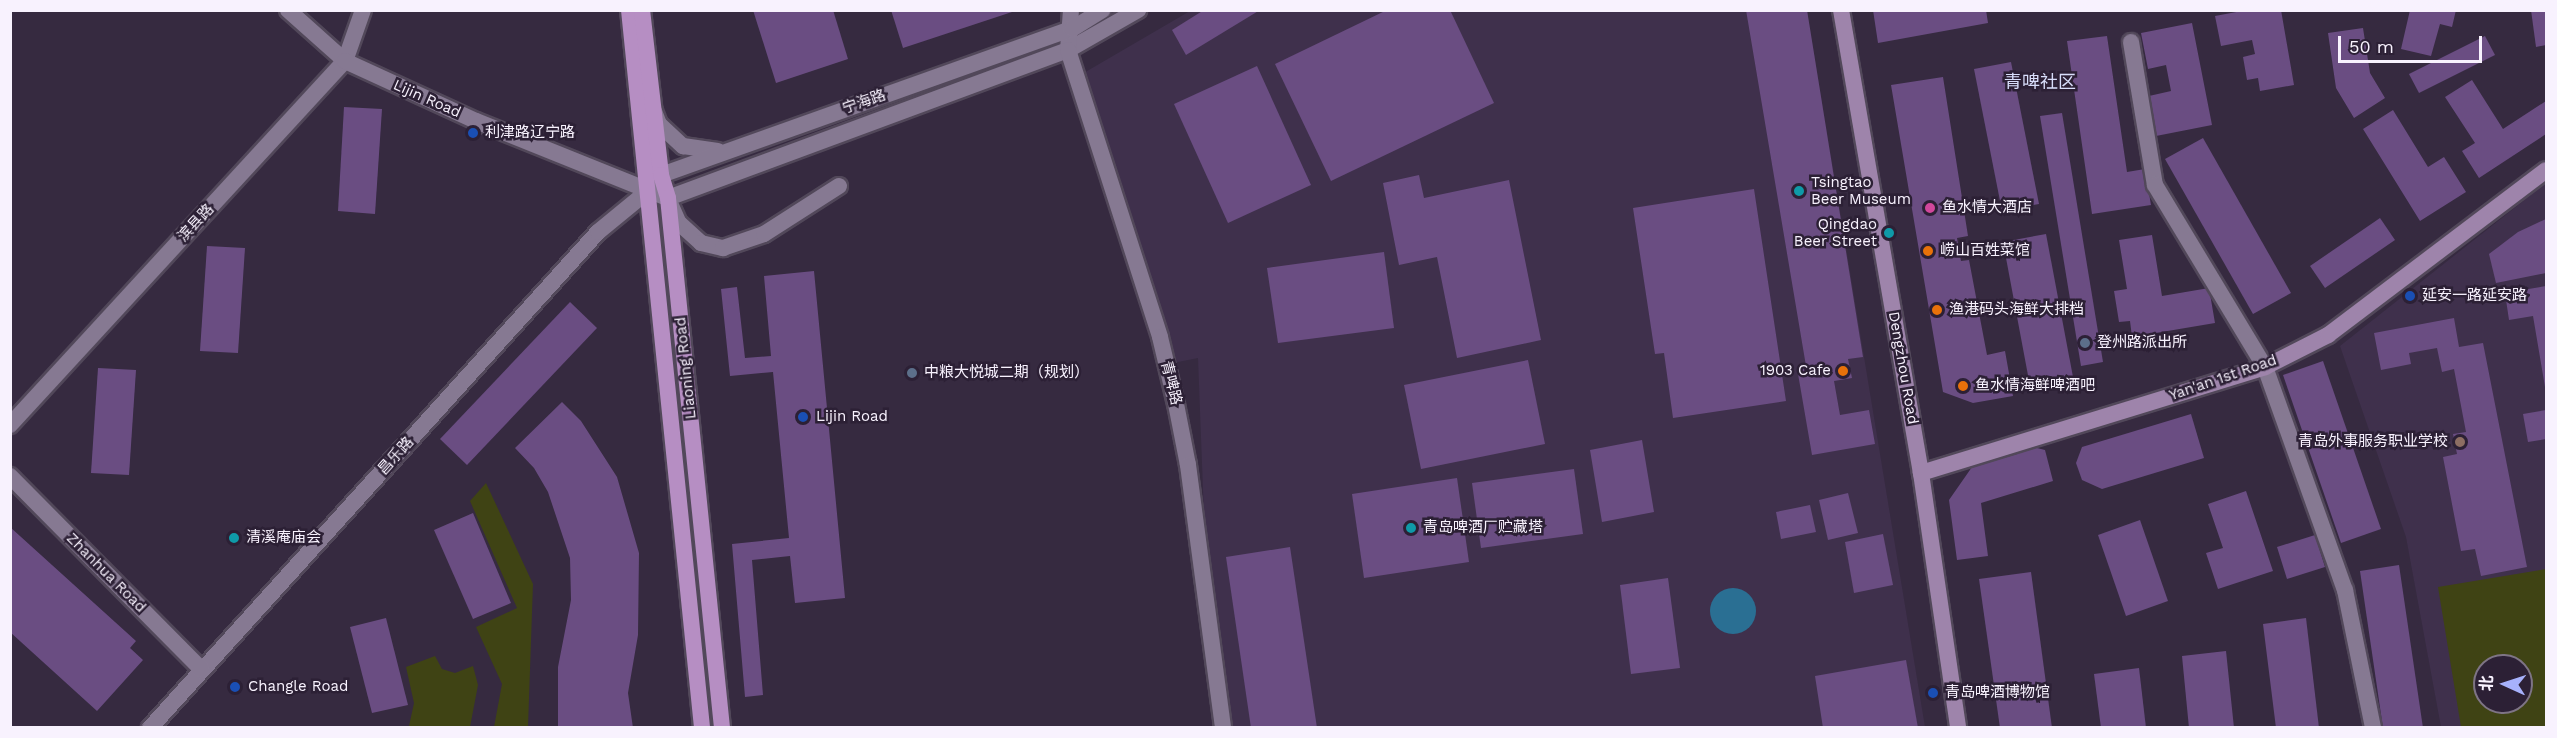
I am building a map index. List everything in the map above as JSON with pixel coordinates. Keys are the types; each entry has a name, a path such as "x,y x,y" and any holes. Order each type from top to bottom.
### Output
{"main road":[{"name":"Liaoning Road","path":"629,10 702,728"},
{"name":"Liaoning Road","path":"642,10 661,175 668,198 722,728"},
{"name":"Dengzhou Road","path":"1841,10 1921,473 1958,728"},
{"name":"Yan'an 1st Road","path":"1921,473 2265,367 2328,335 2547,170"}],"street":[{"name":"Lijin Road","path":"288,10 345,61 476,121 648,190"},
{"name":"滨县路","path":"10,425 345,61 363,10"},
{"path":"1068,50 1072,29 1071,10"},
{"name":"宁海路","path":"648,190 661,175 1072,29 1103,10"},
{"name":"宁海路","path":"668,198 1068,50 1138,10"},
{"path":"2131,42 2156,185 2265,367 2345,590 2373,728"},
{"name":"青啤路","path":"1068,50 1160,337 1176,404 1188,465 1223,728"},
{"path":"653,106 659,124 683,146 700,151 725,151"},
{"path":"648,190 668,198 679,223 701,243 723,249 764,234 839,186"},
{"name":"昌乐路","path":"150,728 598,232 648,190"},
{"name":"Zhanhua Road","path":"10,477 202,670"}],"shaded area":[{"path":"1190,11 1807,11 1925,727 1212,727 1198,358 1158,366 1082,74"},
{"name":"青岛外事服务职业学校","path":"2546,183 2546,727 2441,727 2406,537 2340,346"}],"green space":[{"path":"486,483 533,584 528,727 494,727 502,684 476,627 517,608 470,501"},
{"path":"2546,569 2546,727 2461,727 2438,587"},
{"path":"435,656 442,669 455,673 473,666 478,685 470,727 409,726 414,703 406,667"}],"water":[{"path":"1733,588 1749,595 1756,611 1749,627 1733,634 1717,627 1710,611 1717,595"}],"building":[{"path":"753,10 833,10 848,59 776,83"},
{"path":"891,10 1015,10 1015,11 903,48"},
{"path":"1204,10 1260,10 1186,55 1172,30"},
{"path":"1387,10 1450,10 1494,103 1331,181 1275,64"},
{"path":"1746,10 1807,10 1863,357 1848,359 1852,378 1834,381 1840,415 1869,410 1875,444 1812,455 1797,368 1806,366"},
{"path":"1873,10 1986,10 1988,23 1878,43"},
{"path":"2247,10 2281,10 2294,85 2260,91 2258,78 2247,80 2243,57 2255,54 2252,40 2221,46 2215,16"},
{"path":"2410,10 2456,10 2452,27 2440,24 2431,56 2401,49"},
{"path":"2531,10 2546,10 2546,45 2536,47"},
{"path":"2192,23 2212,125 2156,136 2149,96 2171,91 2166,65 2148,69 2141,33"},
{"path":"2363,28 2370,73 2385,98 2354,118 2336,88 2328,33"},
{"path":"2107,36 2127,172 2145,169 2151,205 2092,214 2067,41"},
{"path":"2485,36 2495,55 2419,93 2409,74"},
{"path":"2011,62 2039,204 2002,211 1974,69"},
{"path":"1257,66 1311,185 1228,223 1174,104"},
{"path":"1943,77 1968,236 1957,238 1961,261 1969,260 1987,355 2005,351 2013,396 1973,403 1943,392 1891,85"},
{"path":"2472,80 2503,129 2546,101 2546,134 2479,178 2462,151 2475,143 2445,97"},
{"path":"344,107 382,109 375,214 338,211"},
{"path":"2393,110 2428,167 2444,157 2466,192 2420,221 2363,129"},
{"path":"2062,113 2103,362 2081,366 2040,116"},
{"path":"2203,138 2291,293 2253,314 2165,159"},
{"path":"1419,175 1424,198 1509,180 1541,340 1457,358 1437,257 1399,265 1383,183"},
{"path":"1754,189 1786,401 1673,418 1664,353 1655,354 1633,208"},
{"path":"2380,218 2395,240 2325,288 2310,266"},
{"path":"2546,219 2546,273 2496,283 2489,254 2518,232"},
{"path":"2046,234 2073,377 2030,386 2003,242"},
{"path":"2152,235 2162,296 2209,288 2215,323 2132,337 2130,321 2119,322 2114,291 2127,289 2119,240"},
{"path":"207,246 245,248 238,353 200,351"},
{"path":"1384,252 1394,328 1278,343 1267,268"},
{"path":"814,271 845,598 795,603 790,556 752,560 763,695 745,697 732,544 789,538 773,372 730,376 721,289 737,287 745,358 771,356 764,276"},
{"path":"2546,286 2545,387 2533,316 2509,320 2505,293"},
{"path":"570,302 597,328 467,465 440,439"},
{"path":"2454,318 2459,347 2483,343 2527,567 2481,576 2475,549 2461,551 2443,457 2457,454 2453,434 2466,432 2454,369 2442,372 2437,348 2409,353 2411,364 2381,370 2374,333"},
{"path":"1528,360 1545,444 1421,469 1404,385"},
{"path":"2323,361 2381,529 2341,543 2283,375"},
{"path":"98,368 136,370 129,475 91,473"},
{"path":"562,402 581,421 617,477 639,553 638,635 628,693 633,728 558,728 558,667 571,600 570,558 548,492 534,468 515,448"},
{"path":"2546,410 2546,439 2528,442 2523,414"},
{"path":"2191,414 2204,458 2102,489 2082,480 2076,463 2082,447"},
{"path":"1642,440 1654,512 1602,522 1590,450"},
{"path":"2025,445 2045,450 2053,481 1981,503 1988,556 1957,560 1949,500 1972,467 2017,454"},
{"path":"1574,469 1583,534 1481,548 1472,483"},
{"name":"青岛啤酒厂贮藏塔","path":"1457,478 1469,562 1364,578 1352,494"},
{"path":"2246,491 2273,571 2218,589 2206,553 2223,548 2208,504"},
{"path":"1848,493 1858,533 1828,540 1819,500"},
{"path":"1810,505 1816,532 1781,539 1776,512"},
{"path":"473,513 511,603 473,619 434,530"},
{"path":"2140,520 2168,601 2126,616 2098,535"},
{"path":"10,527 136,641 130,648 143,660 97,711 10,632"},
{"path":"1883,534 1893,585 1854,593 1845,542"},
{"path":"2315,535 2325,567 2287,579 2277,547"},
{"path":"1290,547 1317,728 1251,728 1226,557"},
{"path":"2399,565 2423,728 2383,728 2360,571"},
{"path":"2031,572 2052,728 2000,728 1979,579"},
{"path":"1668,578 1680,668 1631,674 1620,585"},
{"path":"386,618 408,705 372,713 350,627"},
{"path":"2306,618 2319,728 2276,728 2263,624"},
{"path":"2226,651 2234,728 2189,728 2182,656"},
{"path":"1906,660 1918,728 1823,728 1815,676"},
{"path":"2139,668 2146,728 2101,728 2094,674"}],"place":[{"name":"利津路辽宁路","path":"473,133"},
{"name":"Tsingtao Beer Museum","path":"1799,191"},
{"name":"鱼水情大酒店","path":"1930,208"},
{"name":"Qingdao Beer Street","path":"1889,233"},
{"name":"崂山百姓菜馆","path":"1928,251"},
{"name":"延安一路延安路","path":"2410,296"},
{"name":"渔港码头海鲜大排档","path":"1937,310"},
{"name":"登州路派出所","path":"2085,343"},
{"name":"1903 Cafe","path":"1843,371"},
{"name":"中粮大悦城二期（规划）","path":"912,373"},
{"name":"鱼水情海鲜啤酒吧","path":"1963,386"},
{"name":"Lijin Road","path":"803,417"},
{"name":"青岛外事服务职业学校","path":"2460,442"},
{"name":"青岛啤酒厂贮藏塔","path":"1411,528"},
{"name":"清溪庵庙会","path":"234,538"},
{"name":"Changle Road","path":"235,687"},
{"name":"青岛啤酒博物馆","path":"1933,693"}],"district":[{"name":"青啤社区","path":"2040,82"}]}
